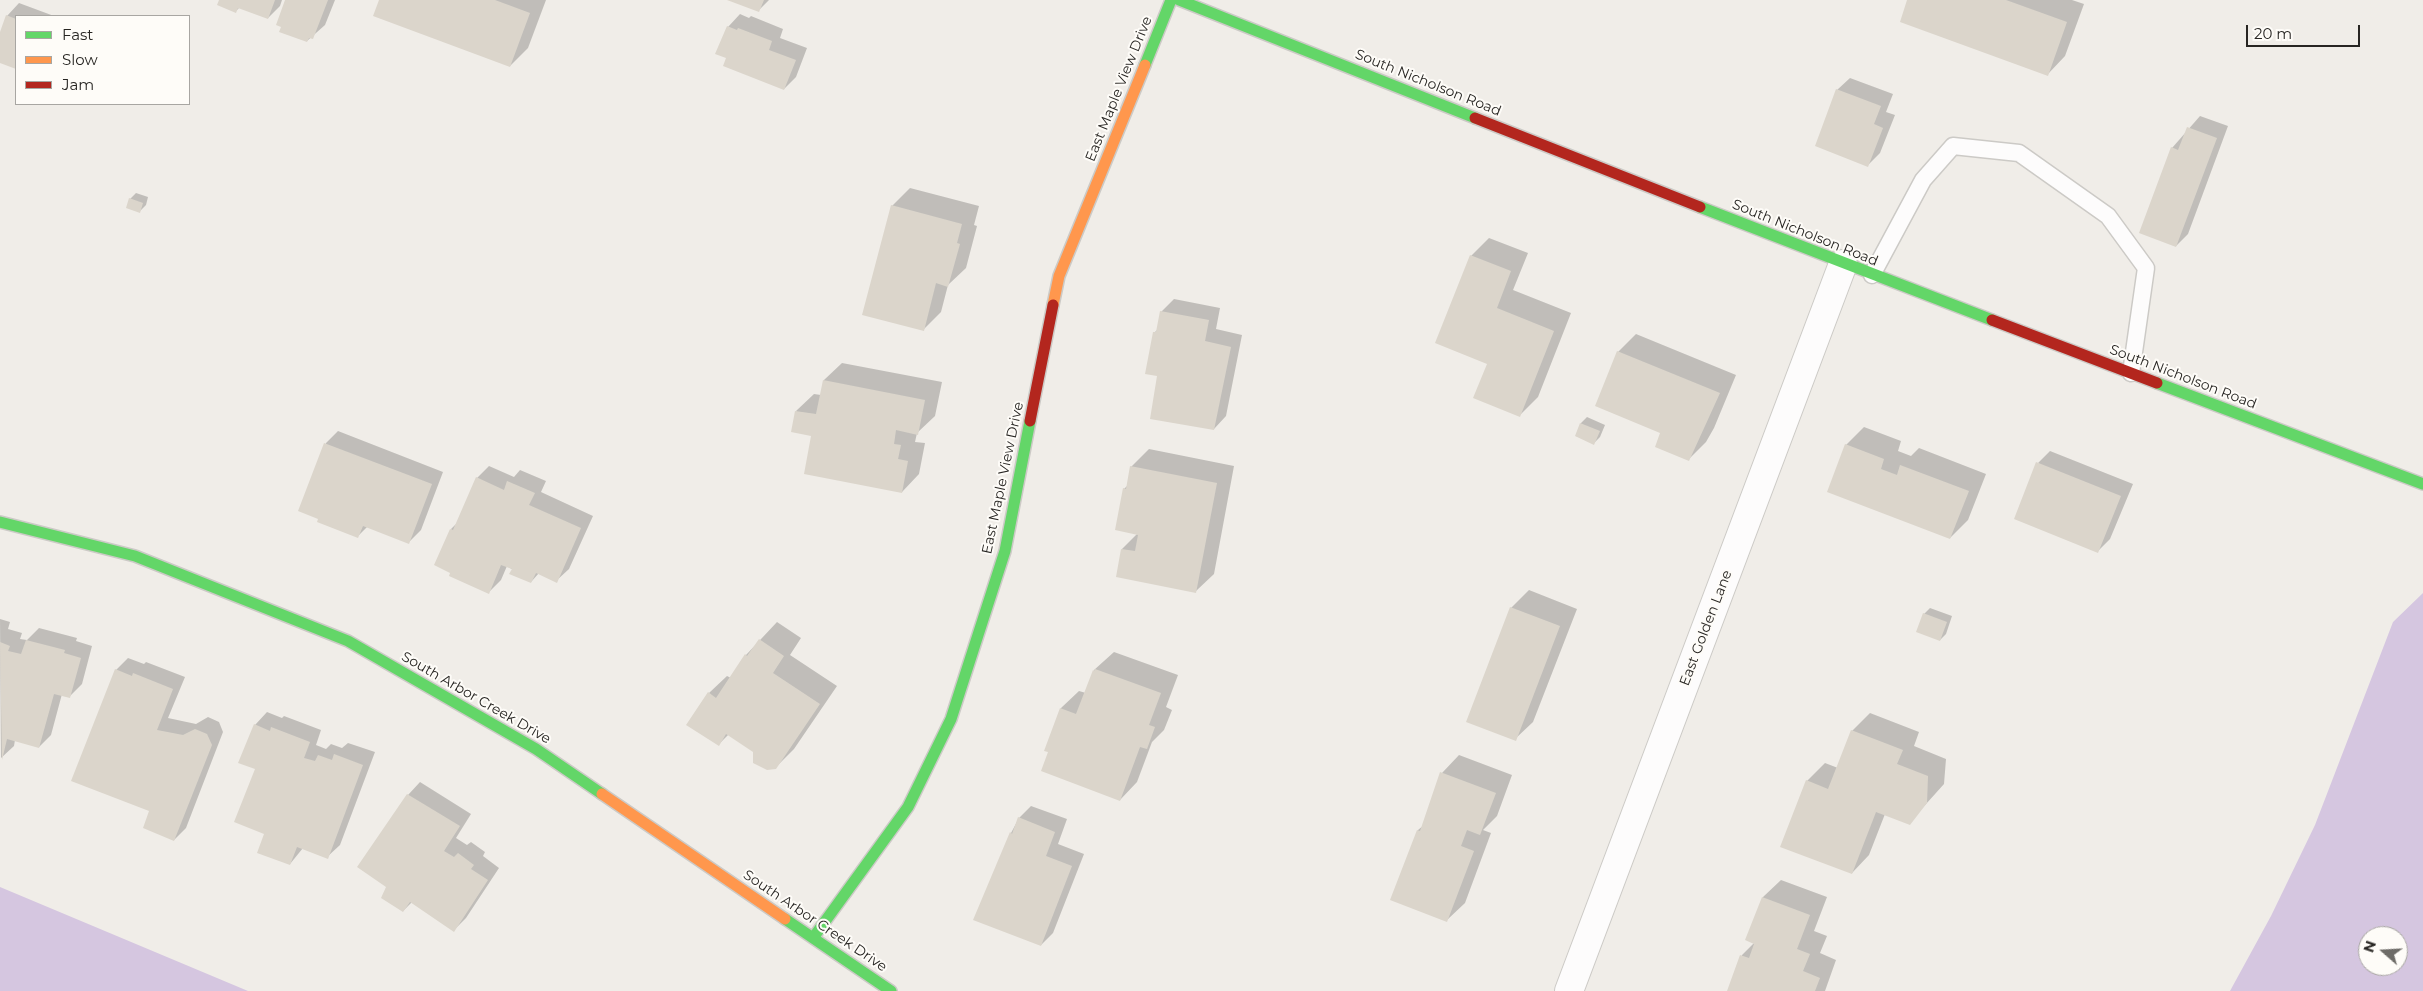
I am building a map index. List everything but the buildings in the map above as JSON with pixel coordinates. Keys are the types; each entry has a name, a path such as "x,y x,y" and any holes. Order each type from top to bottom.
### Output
{"street":[{"name":"East Maple View Drive","path":"813,938 908,807 951,720 1005,551 1059,276 1171,0"},
{"name":"South Nicholson Road","path":"1179,0 1843,264 2423,484"},
{"name":"East Golden Lane","path":"1569,991 1843,264"},
{"name":"South Arbor Creek Drive","path":"0,522 135,556 348,641 536,749 891,991"}],"lane":[{"path":"1872,275 1923,180 1953,146 2019,153 2108,216 2146,268 2131,373"}],"shaded area":[{"path":"2423,593 2423,991 2230,991 2271,916 2315,825 2393,622"},
{"path":"0,887 248,991 0,991"}],"traffic: fast":[{"path":"1145,65 1171,0"},
{"path":"1179,0 1475,118"},
{"path":"1700,207 1992,320"},
{"path":"2157,383 2423,484"},
{"path":"813,938 908,807 951,719 1005,551 1030,421"},
{"path":"0,522 135,556 348,641 536,749 602,794"},
{"path":"785,919 891,991"}],"traffic: slow":[{"path":"1053,305 1059,276 1145,65"},
{"path":"602,794 785,919"}],"traffic: jam":[{"path":"1475,118 1700,207"},
{"path":"1030,421 1053,305"},
{"path":"1992,320 2157,383"}]}
